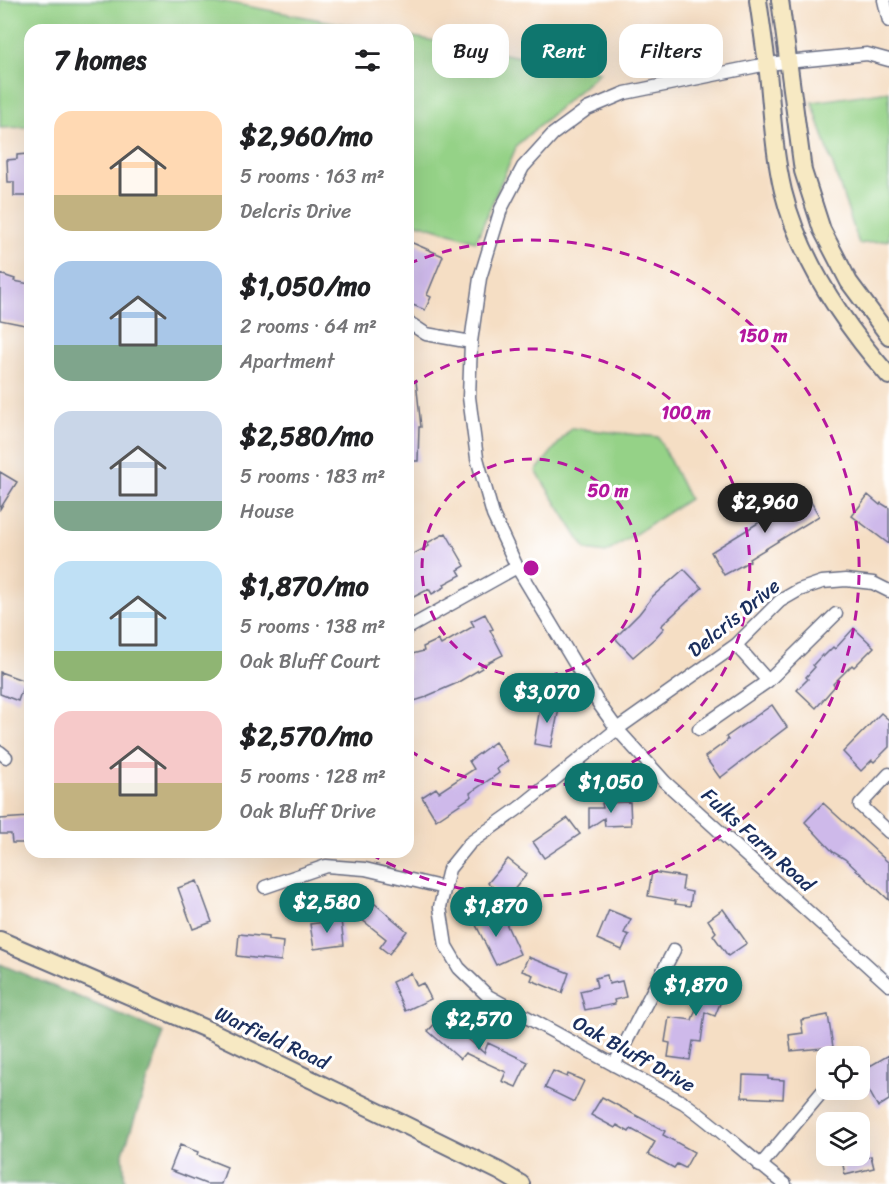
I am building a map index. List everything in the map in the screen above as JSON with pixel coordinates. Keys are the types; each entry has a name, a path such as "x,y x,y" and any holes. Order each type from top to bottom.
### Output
{"street":[{"path":"758,0 775,149 783,191 793,222 815,274 889,376"},
{"path":"780,0 803,171 822,230 849,282 889,336"},
{"path":"884,0 889,21"},
{"name":"Fulks Farm Road","path":"889,60 867,54 767,64 626,93 587,110 553,134 523,167 501,209 480,278 471,342 469,397 477,458 493,515 517,567 599,704 617,729 665,782 889,985"},
{"path":"414,326 426,334 471,342"},
{"path":"414,625 517,567"},
{"name":"Delcris Drive","path":"617,729 736,645 780,601 799,591 822,582 846,580 873,583 889,591"},
{"path":"699,729 768,681 836,614"},
{"path":"736,645 768,681"},
{"name":"Oak Bluff Drive","path":"617,729 519,808 470,843 449,869 440,907 446,946 459,968 488,996 684,1102 785,1184"},
{"path":"889,774 860,805 889,832"},
{"path":"265,887 326,866 365,869 445,888"},
{"name":"Warfield Road","path":"0,940 213,1032 410,1127 521,1184"},
{"path":"614,1065 674,950"},
{"path":"760,1166 816,1099"}],"green space":[{"path":"0,0 214,0 342,24 24,24 24,127 0,128"},
{"path":"414,37 432,40 432,78 509,78 509,55 521,57 521,78 593,78 517,145 476,241 414,222"},
{"path":"889,91 889,240 859,244 812,102"},
{"path":"571,428 658,437 689,499 606,553 586,550 536,471"},
{"path":"0,964 164,1033 123,1153 125,1184 0,1184"}],"building":[{"path":"24,154 24,196 14,196 14,182 8,182 7,160 17,159 17,155"},
{"path":"414,244 443,256 427,295 431,297 425,310 414,305"},
{"path":"0,274 24,283 24,325 0,320"},
{"path":"414,381 416,381 421,427 419,427 418,461 414,461"},
{"path":"0,472 17,482 0,509"},
{"path":"806,493 819,516 749,559 750,561 724,575 711,552 771,515 770,513"},
{"path":"868,495 880,505 881,503 889,508 889,544 852,516"},
{"path":"446,533 465,566 458,570 461,575 444,584 445,587 432,594 429,589 414,597 414,554 429,546 427,543"},
{"path":"684,569 702,588 661,626 664,628 655,638 633,657 615,638 653,596"},
{"path":"485,614 493,629 490,630 503,655 481,666 482,668 455,684 414,701 414,654 424,651 423,647 438,640 441,645 474,626 471,621"},
{"path":"854,628 874,647 833,684 835,686 816,708 797,690 808,679 806,677 815,667 813,665 822,655 823,657 833,647 835,649"},
{"path":"0,672 24,681 18,701 0,694"},
{"path":"541,701 560,704 551,747 534,744"},
{"path":"772,705 787,727 720,778 705,757 728,740 726,737"},
{"path":"881,713 889,720 889,747 861,771 843,752"},
{"path":"495,742 508,761 497,769 499,773 470,793 472,796 436,820 422,797 436,788 439,792 474,769 469,761"},
{"path":"630,802 631,825 605,826 604,818 589,828 589,808 603,808 602,803"},
{"path":"823,803 889,863 889,900 845,859 833,852 805,822"},
{"path":"24,817 24,843 12,843 11,834 0,834 0,819"},
{"path":"568,818 580,834 544,858 533,842"},
{"path":"508,859 527,874 507,898 488,883"},
{"path":"652,872 684,877 682,890 692,892 690,906 648,896"},
{"path":"197,881 212,922 193,929 178,888"},
{"path":"374,903 407,931 389,954 380,947 386,939 361,919"},
{"path":"487,909 494,924 504,919 520,954 496,965 472,917"},
{"path":"723,909 747,943 728,956 713,935 716,932 708,920"},
{"path":"609,910 631,919 624,933 629,935 622,950 597,939"},
{"path":"341,920 344,945 314,949 310,924"},
{"path":"239,934 268,937 268,940 283,942 281,961 237,956"},
{"path":"528,957 569,973 562,993 531,980 533,975 522,971"},
{"path":"711,968 731,976 715,1016 705,1012 701,1042 693,1041 690,1060 668,1057 670,1043 665,1042 669,1017 692,1020"},
{"path":"411,973 417,986 423,983 431,999 405,1011 392,982"},
{"path":"607,975 609,984 622,981 626,997 614,1000 615,1004 585,1010 580,991 597,987 595,978"},
{"path":"828,1015 833,1046 816,1046 816,1049 791,1051 789,1035 803,1033 801,1020"},
{"path":"442,1016 484,1053 488,1043 528,1062 516,1087 502,1081 506,1072 465,1053 460,1059 428,1031"},
{"path":"889,1055 889,1100 878,1107 870,1092 870,1066"},
{"path":"553,1071 584,1081 574,1102 545,1088"},
{"path":"743,1075 768,1076 768,1079 784,1080 783,1099 742,1097"},
{"path":"602,1097 665,1131 663,1135 694,1152 685,1168 677,1164 674,1168 648,1154 655,1142 631,1129 629,1132 617,1125 615,1128 591,1115"},
{"path":"180,1145 198,1152 197,1155 227,1167 221,1184 206,1184 170,1170"},
{"path":"871,1156 874,1168 845,1175 843,1166 870,1166"}]}
